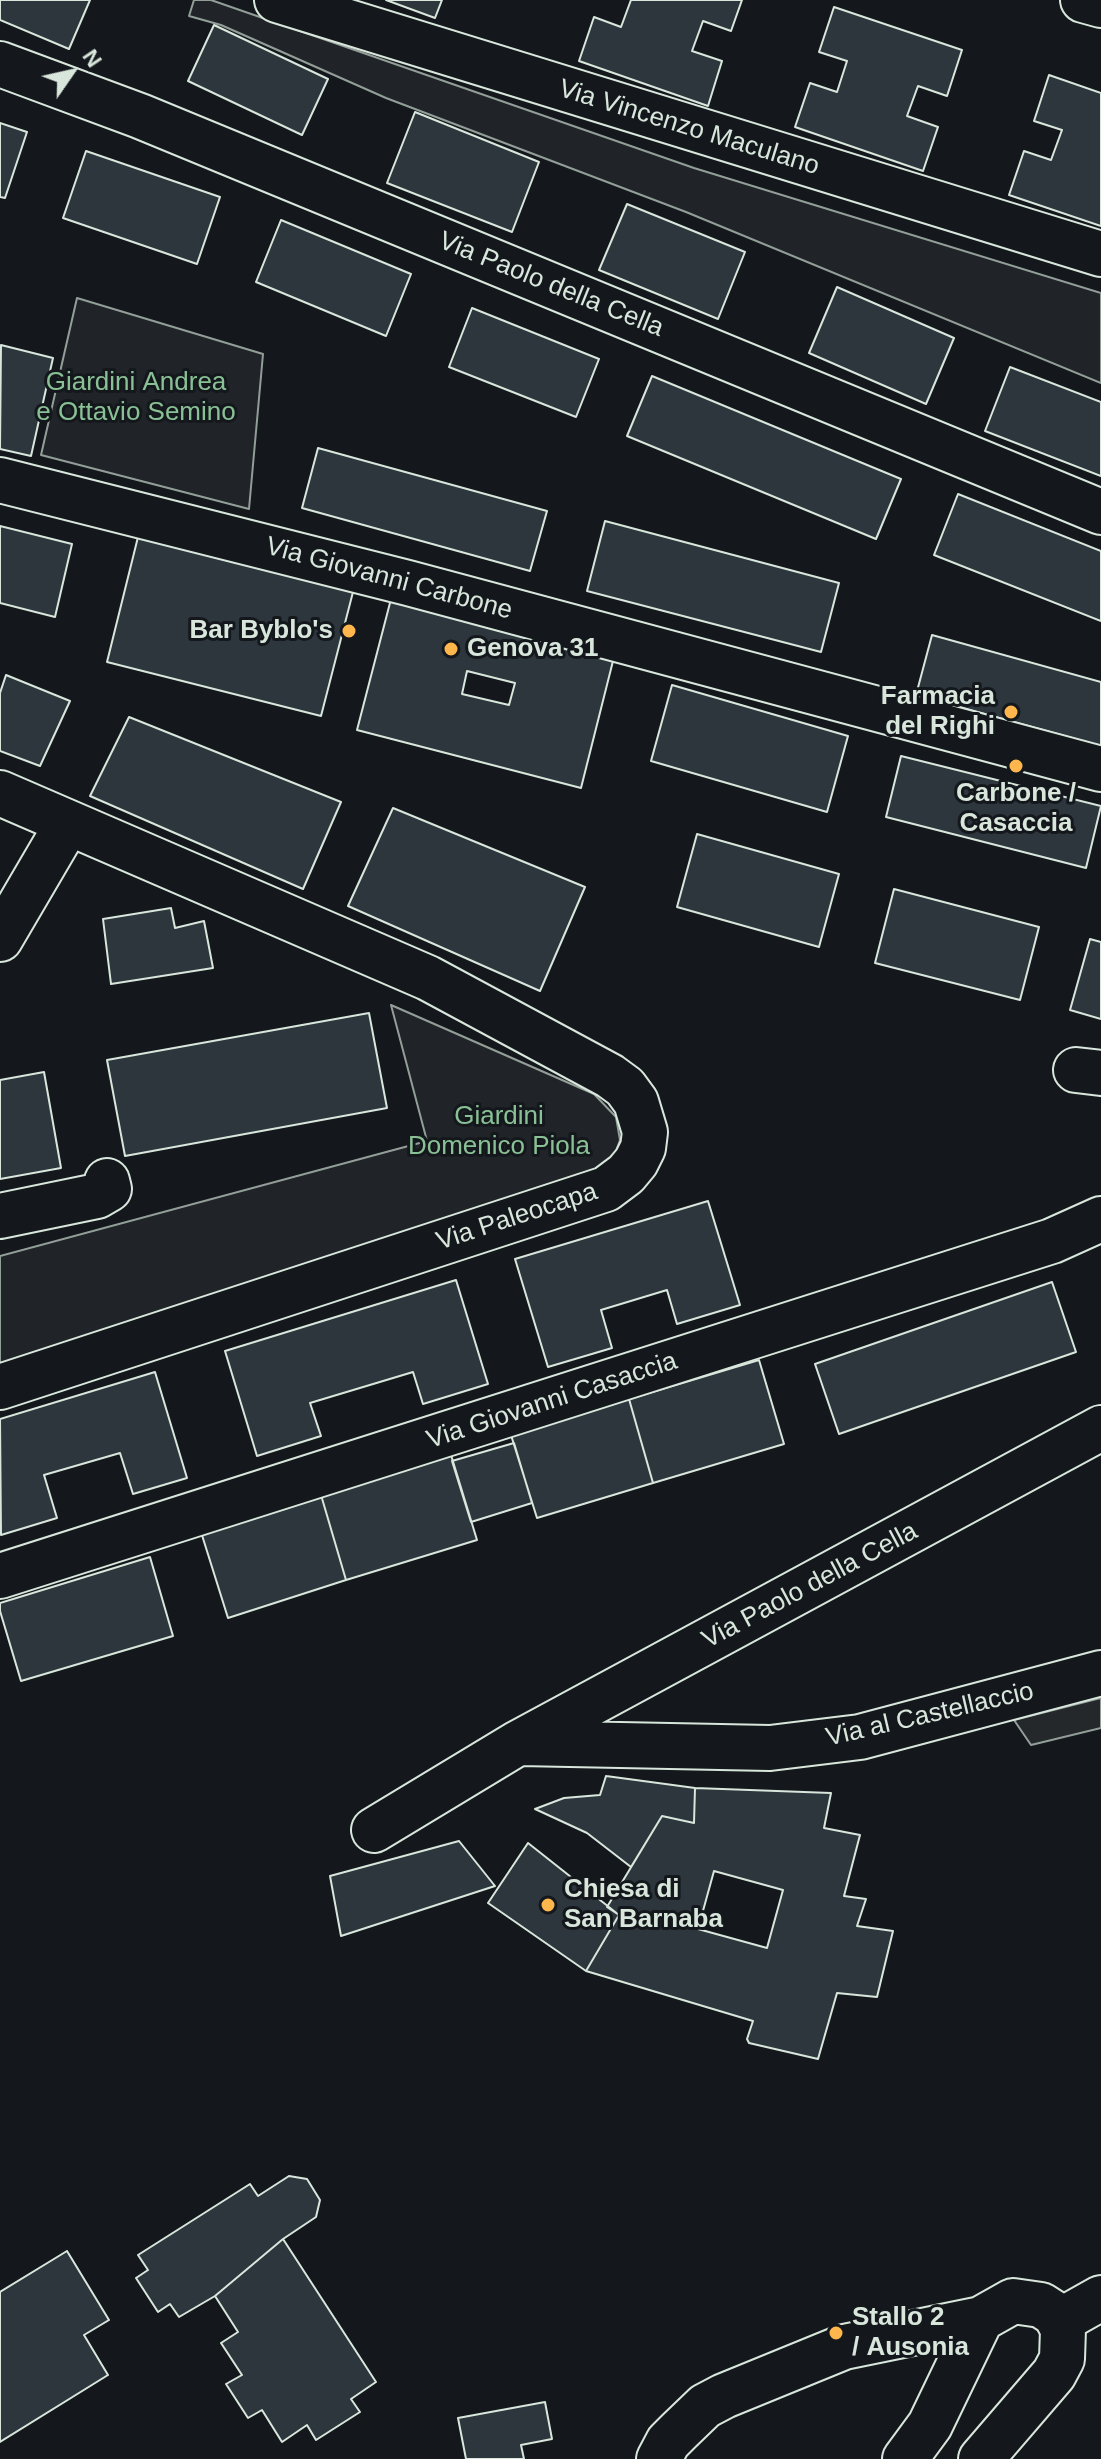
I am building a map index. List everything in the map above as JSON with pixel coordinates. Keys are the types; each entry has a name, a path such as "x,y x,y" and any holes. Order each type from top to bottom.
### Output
{"street":[{"name":"Via Vincenzo Maculano","path":"277,0 1101,254"},
{"path":"1083,0 1101,5"},
{"name":"Via Paolo della Cella","path":"0,64 140,116 1101,512"},
{"name":"Via Giovanni Carbone","path":"0,480 408,583 1101,769"},
{"name":"Via Paleocapa","path":"0,793 442,985 610,1076 625,1087 636,1102 645,1132 643,1148 636,1162 606,1189 0,1387"},
{"path":"0,939 68,823"},
{"path":"0,1216 97,1196 109,1189 107,1181"},
{"name":"Via Giovanni Casaccia","path":"0,1576 1052,1241 1101,1219"},
{"name":"Via Paolo della Cella","path":"374,1830 518,1743 1101,1428"},
{"name":"Via al Castellaccio","path":"518,1743 785,1747 860,1737 1101,1673"},
{"path":"1060,2321 1101,2298"},
{"path":"659,2459 668,2442 705,2406 844,2347 981,2319 1001,2305 1023,2300 1049,2309 1060,2321 1065,2343 1059,2366 981,2459"},
{"path":"905,2459 930,2425 981,2319"}],"green space":[{"path":"194,0 211,0 694,168 1101,293 1101,383 686,212 386,98 221,25 189,16"},
{"name":"Giardini Andrea e Ottavio Semino","path":"77,298 263,354 249,509 41,455"},
{"name":"Giardini Domenico Piola","path":"391,1005 594,1094 616,1117 620,1140 612,1162 594,1177 0,1366 0,1256 427,1141"}],"shaded area":[{"path":"1101,1698 1101,1728 1031,1745 1014,1720"}],"building":[{"path":"0,0 90,0 69,49 0,20"},
{"path":"386,0 442,0 435,18"},
{"path":"631,0 742,0 731,31 703,21 692,51 722,61 708,106 579,61 594,17 621,27"},
{"path":"834,7 962,50 947,96 918,86 907,116 938,127 923,171 795,127 810,83 837,92 847,61 819,52"},
{"path":"214,25 328,79 302,135 188,81"},
{"path":"1049,75 1101,93 1101,226 1009,195 1024,151 1051,160 1062,130 1034,121"},
{"path":"415,112 539,162 512,232 387,183"},
{"path":"0,123 27,132 5,198 0,197"},
{"path":"86,151 220,197 197,264 63,218"},
{"path":"627,204 745,252 718,319 599,270"},
{"path":"281,220 411,274 386,336 256,282"},
{"path":"837,287 954,338 926,404 809,353"},
{"path":"472,308 599,359 576,417 449,367"},
{"path":"1,345 53,358 31,456 0,449"},
{"path":"1010,367 1101,402 1101,476 985,431"},
{"path":"652,376 901,479 876,539 627,436"},
{"path":"318,448 547,511 530,571 302,508"},
{"path":"958,494 1101,551 1101,621 934,555"},
{"path":"605,521 839,583 821,652 587,591"},
{"path":"0,526 72,544 55,617 0,603"},
{"path":"138,537 353,592 321,716 107,662"},
{"path":"391,599 614,657 581,788 357,730","holes":["467,671 515,683 509,705 462,694"]},
{"path":"932,635 1101,682 1101,746 916,695"},
{"path":"6,675 70,701 40,766 0,751 0,693"},
{"path":"672,685 848,736 827,812 651,761"},
{"path":"129,717 341,802 303,889 90,796"},
{"path":"901,756 1101,806 1086,868 886,817"},
{"path":"393,808 585,887 540,991 348,906"},
{"path":"697,834 839,874 819,947 677,907"},
{"path":"894,889 1039,927 1020,1000 875,963"},
{"path":"171,908 175,928 204,921 213,968 111,984 103,919"},
{"path":"1090,939 1101,942 1101,1019 1070,1010"},
{"path":"369,1013 387,1108 125,1156 107,1060"},
{"path":"44,1072 61,1168 0,1179 0,1080"},
{"path":"708,1201 740,1305 677,1324 667,1290 601,1310 612,1348 548,1367 515,1259"},
{"path":"456,1280 488,1384 423,1404 413,1372 310,1403 321,1436 257,1456 225,1351"},
{"path":"1052,1282 1076,1352 839,1434 815,1364"},
{"path":"759,1360 784,1444 653,1483 629,1399"},
{"path":"155,1372 187,1478 133,1494 120,1453 44,1475 57,1518 1,1535 0,1419"},
{"path":"629,1399 653,1483 537,1518 511,1435"},
{"path":"514,1443 532,1503 471,1522 452,1461"},
{"path":"451,1455 477,1540 346,1580 321,1495"},
{"path":"321,1495 346,1580 228,1618 201,1532"},
{"path":"150,1557 173,1636 21,1681 0,1603"},
{"path":"606,1776 695,1788 694,1823 662,1816 631,1867 587,1833 535,1809 564,1798 600,1795"},
{"path":"695,1788 831,1793 824,1828 860,1835 844,1896 866,1899 857,1926 893,1931 877,1997 837,1993 818,2059 749,2043 747,2039 753,2021 586,1971 619,1915 607,1907 662,1816 694,1823","holes":["714,1871 783,1890 767,1948 698,1929"]},
{"path":"459,1841 495,1886 341,1936 330,1876"},
{"name":"Chiesa di San Barnaba","path":"528,1843 619,1915 586,1971 488,1903"},
{"path":"289,2176 307,2179 320,2200 316,2217 283,2239 215,2296 179,2317 170,2304 158,2312 136,2278 148,2270 138,2255 250,2184 258,2196"},
{"path":"283,2239 376,2382 351,2399 360,2412 316,2440 307,2425 282,2442 262,2410 248,2418 226,2384 242,2375 221,2343 238,2332 215,2296"},
{"path":"67,2251 109,2320 84,2335 108,2375 0,2442 0,2292"},
{"path":"545,2402 552,2439 521,2445 524,2459 466,2459 458,2418"}],"place":[{"name":"Bar Byblo's","path":"349,631"},
{"name":"Genova 31","path":"451,649"},
{"name":"Farmacia del Righi","path":"1011,712"},
{"name":"Carbone / Casaccia","path":"1016,766"},
{"name":"Chiesa di San Barnaba","path":"548,1905"},
{"name":"Stallo 2 / Ausonia","path":"836,2333"}]}
